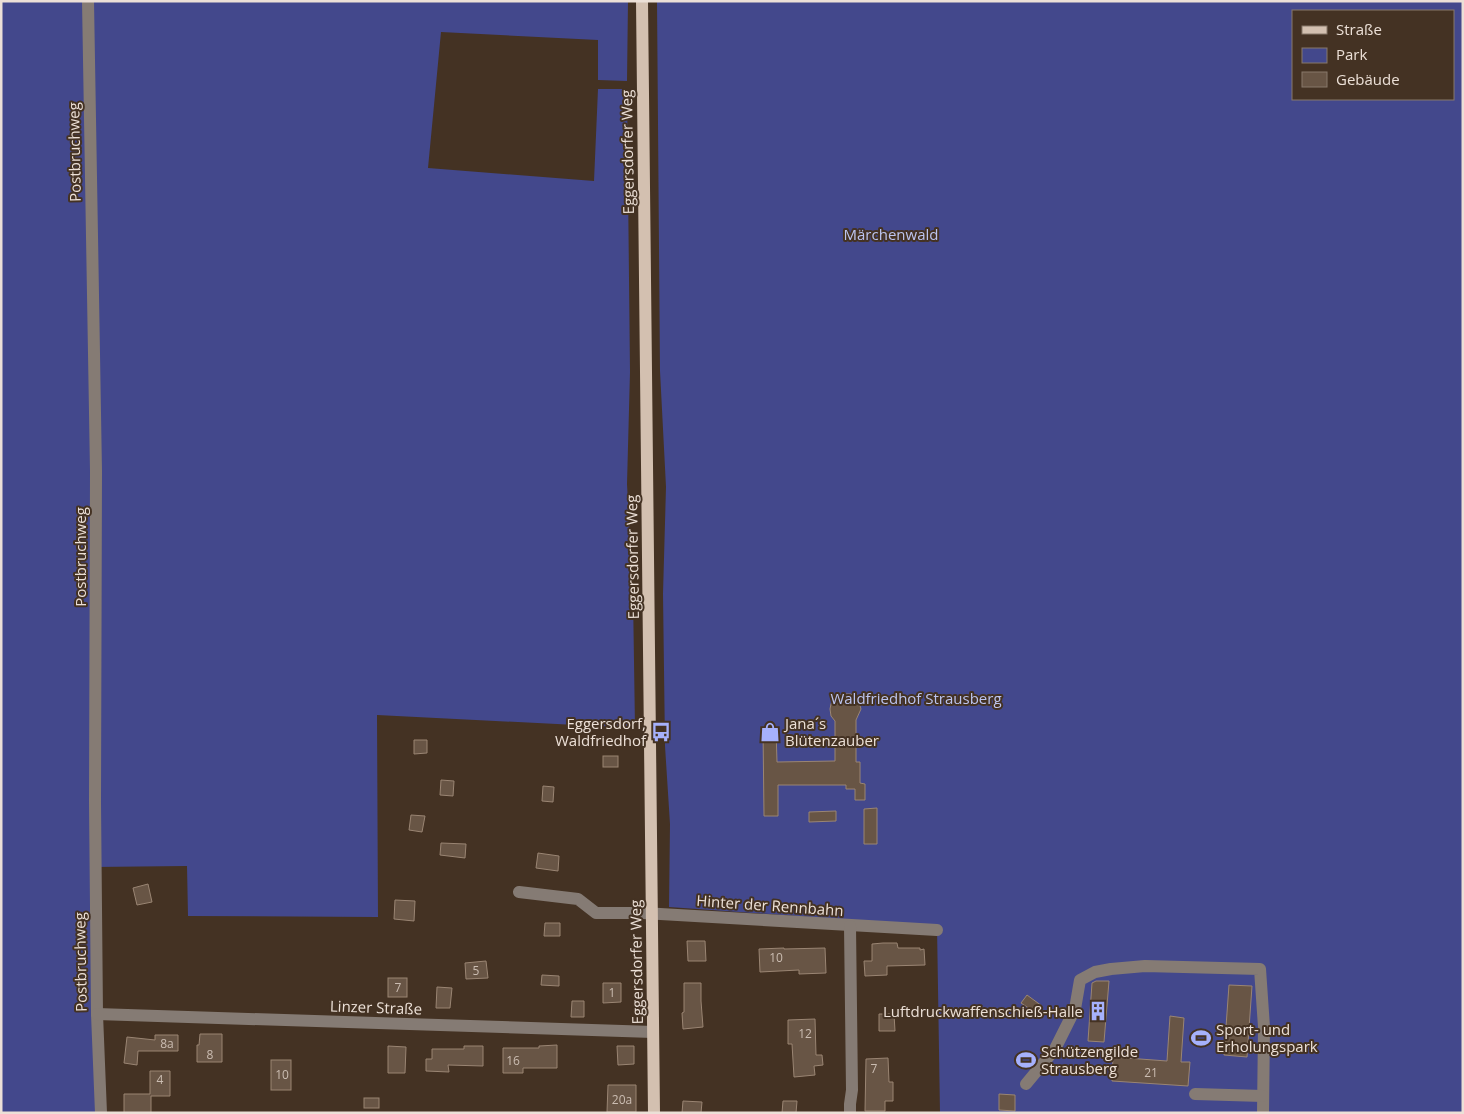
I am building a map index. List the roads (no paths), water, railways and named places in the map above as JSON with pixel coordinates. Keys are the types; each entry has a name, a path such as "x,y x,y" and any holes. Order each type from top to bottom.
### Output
{"main road":[{"name":"Eggersdorfer Weg","path":"642,1 654,1113"}],"street":[{"name":"Postbruchweg","path":"88,1 96,471 95,812 97,1014 101,1113"},
{"name":"Hinter der Rennbahn","path":"519,892 578,899 596,913 652,914 850,926 852,1090 850,1113"},
{"path":"850,926 937,930"},
{"path":"1026,1084 1055,1049 1075,1009 1080,980 1095,972 1145,966 1260,969 1264,1027 1263,1113"},
{"name":"Linzer Straße","path":"97,1014 654,1032"},
{"path":"1194,1094 1263,1096"}],"place":[{"name":"Eggersdorf, Waldfriedhof","path":"661,732"},
{"name":"Jana´s Blütenzauber","path":"770,732"},
{"name":"Luftdruckwaffenschieß-Halle","path":"1098,1011"},
{"name":"Sport- und Erholungspark","path":"1201,1038"},
{"name":"Schützengilde Strausberg","path":"1026,1060"}],"park label":[{"name":"Märchenwald","path":"891,234"},
{"name":"Waldfriedhof Strausberg","path":"916,698"}]}
